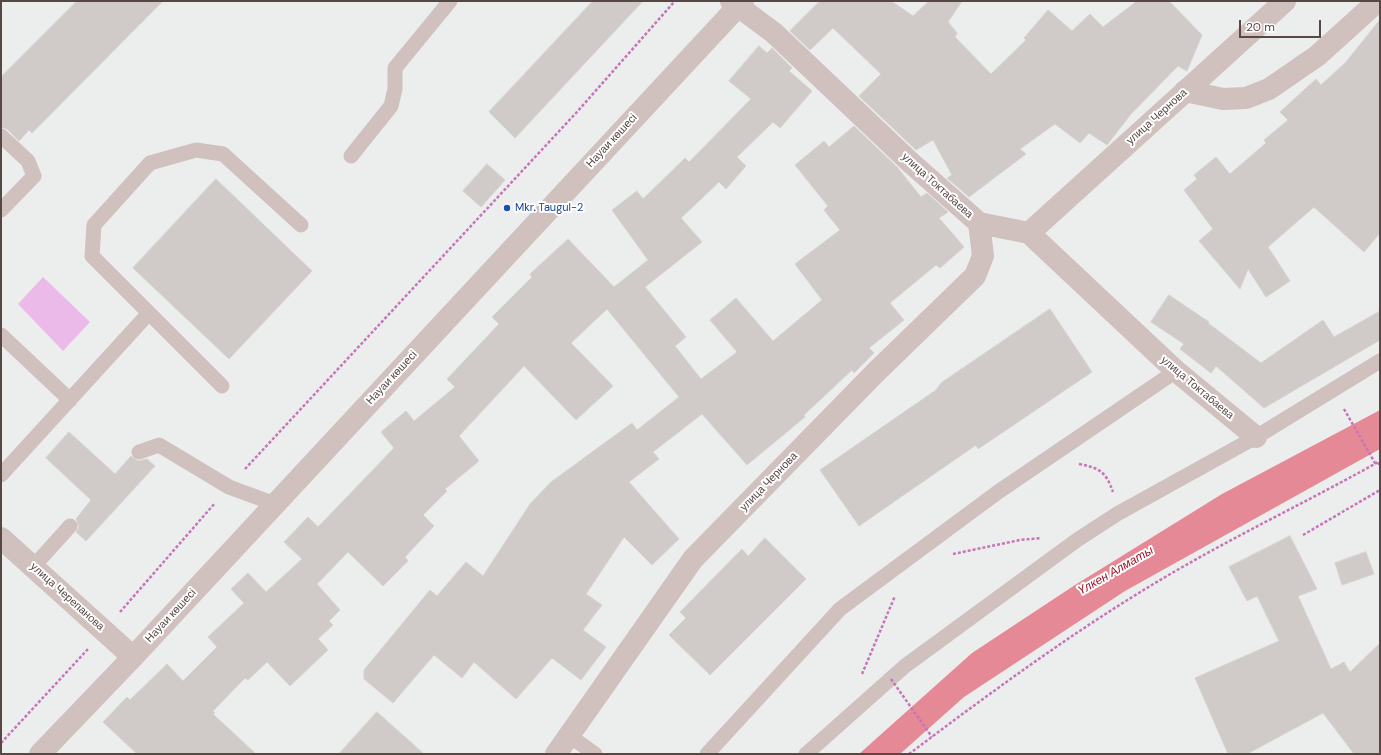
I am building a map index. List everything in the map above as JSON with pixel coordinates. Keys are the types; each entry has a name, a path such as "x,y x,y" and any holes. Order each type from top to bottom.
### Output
{"street":[{"name":"улица Чернова","path":"1029,233 1285,1"},
{"path":"1185,91 1223,99 1246,98 1269,90 1317,56 1378,1"},
{"name":"улица Токтабаева","path":"737,3 774,33 910,162 979,223 1029,233 1176,371 1256,437"},
{"name":"Науаи көшесі","path":"40,754 133,657 275,504 737,3"},
{"name":"улица Чернова","path":"556,754 693,558 871,377 975,276 983,256 979,223"},
{"name":"улица Черепанова","path":"1,538 133,657"}],"lane":[{"path":"351,156 391,106 395,89 394,68 450,1"},
{"path":"1,136 28,161 34,176 1,210"},
{"path":"222,386 92,256 94,225 150,163 196,150 223,154 301,225"},
{"path":"1,475 149,313"},
{"path":"1,335 70,400"},
{"path":"806,754 905,666 1077,540 1117,514 1256,437 1380,361"},
{"path":"706,754 840,609 998,492 1176,371"},
{"path":"139,452 159,445 229,487 275,504"},
{"path":"33,567 70,526"},
{"path":"570,736 595,754"}],"path":[{"path":"1,743 104,631 269,441 576,113 675,1"},
{"path":"1342,405 1376,464"},
{"path":"909,754 932,736 1080,632 1185,565 1380,462"},
{"path":"1077,464 1090,466 1104,473 1113,491 1117,514"},
{"path":"1304,535 1380,490"},
{"path":"952,554 1020,540 1053,537 1077,540"},
{"path":"860,706 859,681 895,595"},
{"path":"891,680 932,736"},
{"path":"893,696 905,686"}],"shaded area":[{"path":"43,277 90,322 63,351 18,304"}],"water":[{"name":"Үлкен Алматы","path":"1380,410 1380,449 1125,591 964,697 900,754 859,754 972,653 1075,585 1222,494"}],"building":[{"path":"77,1 163,1 32,133 29,130 19,141 7,129 1,127 1,77"},
{"path":"593,1 643,1 515,138 489,112"},
{"path":"820,1 891,1 913,16 929,1 962,1 948,22 957,33 955,37 991,74 1026,40 1024,38 1048,10 1072,31 1090,14 1103,27 1137,1 1169,1 1202,35 1187,71 1178,66 1131,114 1107,145 1089,133 1080,143 1055,124 1020,149 1026,154 969,197 947,178 952,175 933,140 916,150 859,96 881,74 833,28 810,50 790,31"},
{"path":"1380,20 1380,233 1364,252 1314,207 1268,247 1290,281 1266,297 1248,269 1240,289 1199,241 1213,229 1184,190 1197,179 1194,175 1216,157 1230,174 1266,143 1264,140 1288,120 1280,112 1316,79 1321,85 1345,63"},
{"path":"759,46 767,53 772,48 792,68 789,71 812,91 780,128 773,122 737,157 746,166 726,189 719,182 681,218 702,242 645,287 686,337 675,346 701,379 737,352 710,320 736,298 773,341 822,300 795,264 840,230 824,210 828,206 795,165 824,141 829,147 854,126 897,167 921,197 927,193 948,212 939,218 964,247 940,268 936,265 890,303 904,320 869,348 874,353 854,373 852,370 804,415 805,417 747,465 702,414 653,452 659,459 629,482 679,539 652,565 624,537 586,594 602,605 583,630 606,647 581,680 552,658 516,699 474,662 462,678 434,655 393,703 364,679 364,670 430,590 437,596 466,562 483,576 530,504 551,482 632,423 637,430 679,397 607,309 571,343 613,386 576,420 524,366 459,436 479,461 445,489 447,491 423,515 434,526 405,557 408,561 383,586 348,552 317,584 340,610 329,621 333,625 318,639 328,650 290,686 267,662 248,680 245,678 213,711 215,713 213,714 256,754 137,754 103,722 127,697 130,700 167,664 183,681 217,647 208,637 244,603 231,589 248,573 266,592 302,559 284,542 308,517 318,527 394,448 381,432 406,411 414,421 455,387 447,379 499,324 492,317 532,277 530,274 568,239 614,287 648,260 612,210 637,191 643,199 685,158 689,162 751,99 729,81"},
{"path":"487,164 505,180 481,207 463,191"},
{"path":"216,179 312,271 229,359 133,268"},
{"path":"1169,295 1209,322 1208,323 1261,363 1323,320 1334,337 1380,311 1380,340 1264,408 1216,366 1211,373 1180,349 1184,344 1151,322"},
{"path":"1050,309 1092,372 978,449 976,445 859,526 820,470 936,390 941,383"},
{"path":"69,432 115,474 131,456 138,461 147,459 155,466 86,541 76,532 79,527 76,519 91,500 46,458"},
{"path":"1290,536 1317,589 1298,596 1331,669 1344,662 1350,672 1380,643 1380,754 1354,754 1323,713 1247,754 1228,754 1195,678 1279,641 1257,596 1247,601 1229,567"},
{"path":"765,538 806,579 710,675 669,635 686,618 680,612 742,549 748,556"},
{"path":"1366,552 1374,574 1342,585 1335,563"},
{"path":"377,712 424,754 339,754"}],"place":[{"name":"Mkr. Taugul-2","path":"507,208"}]}
